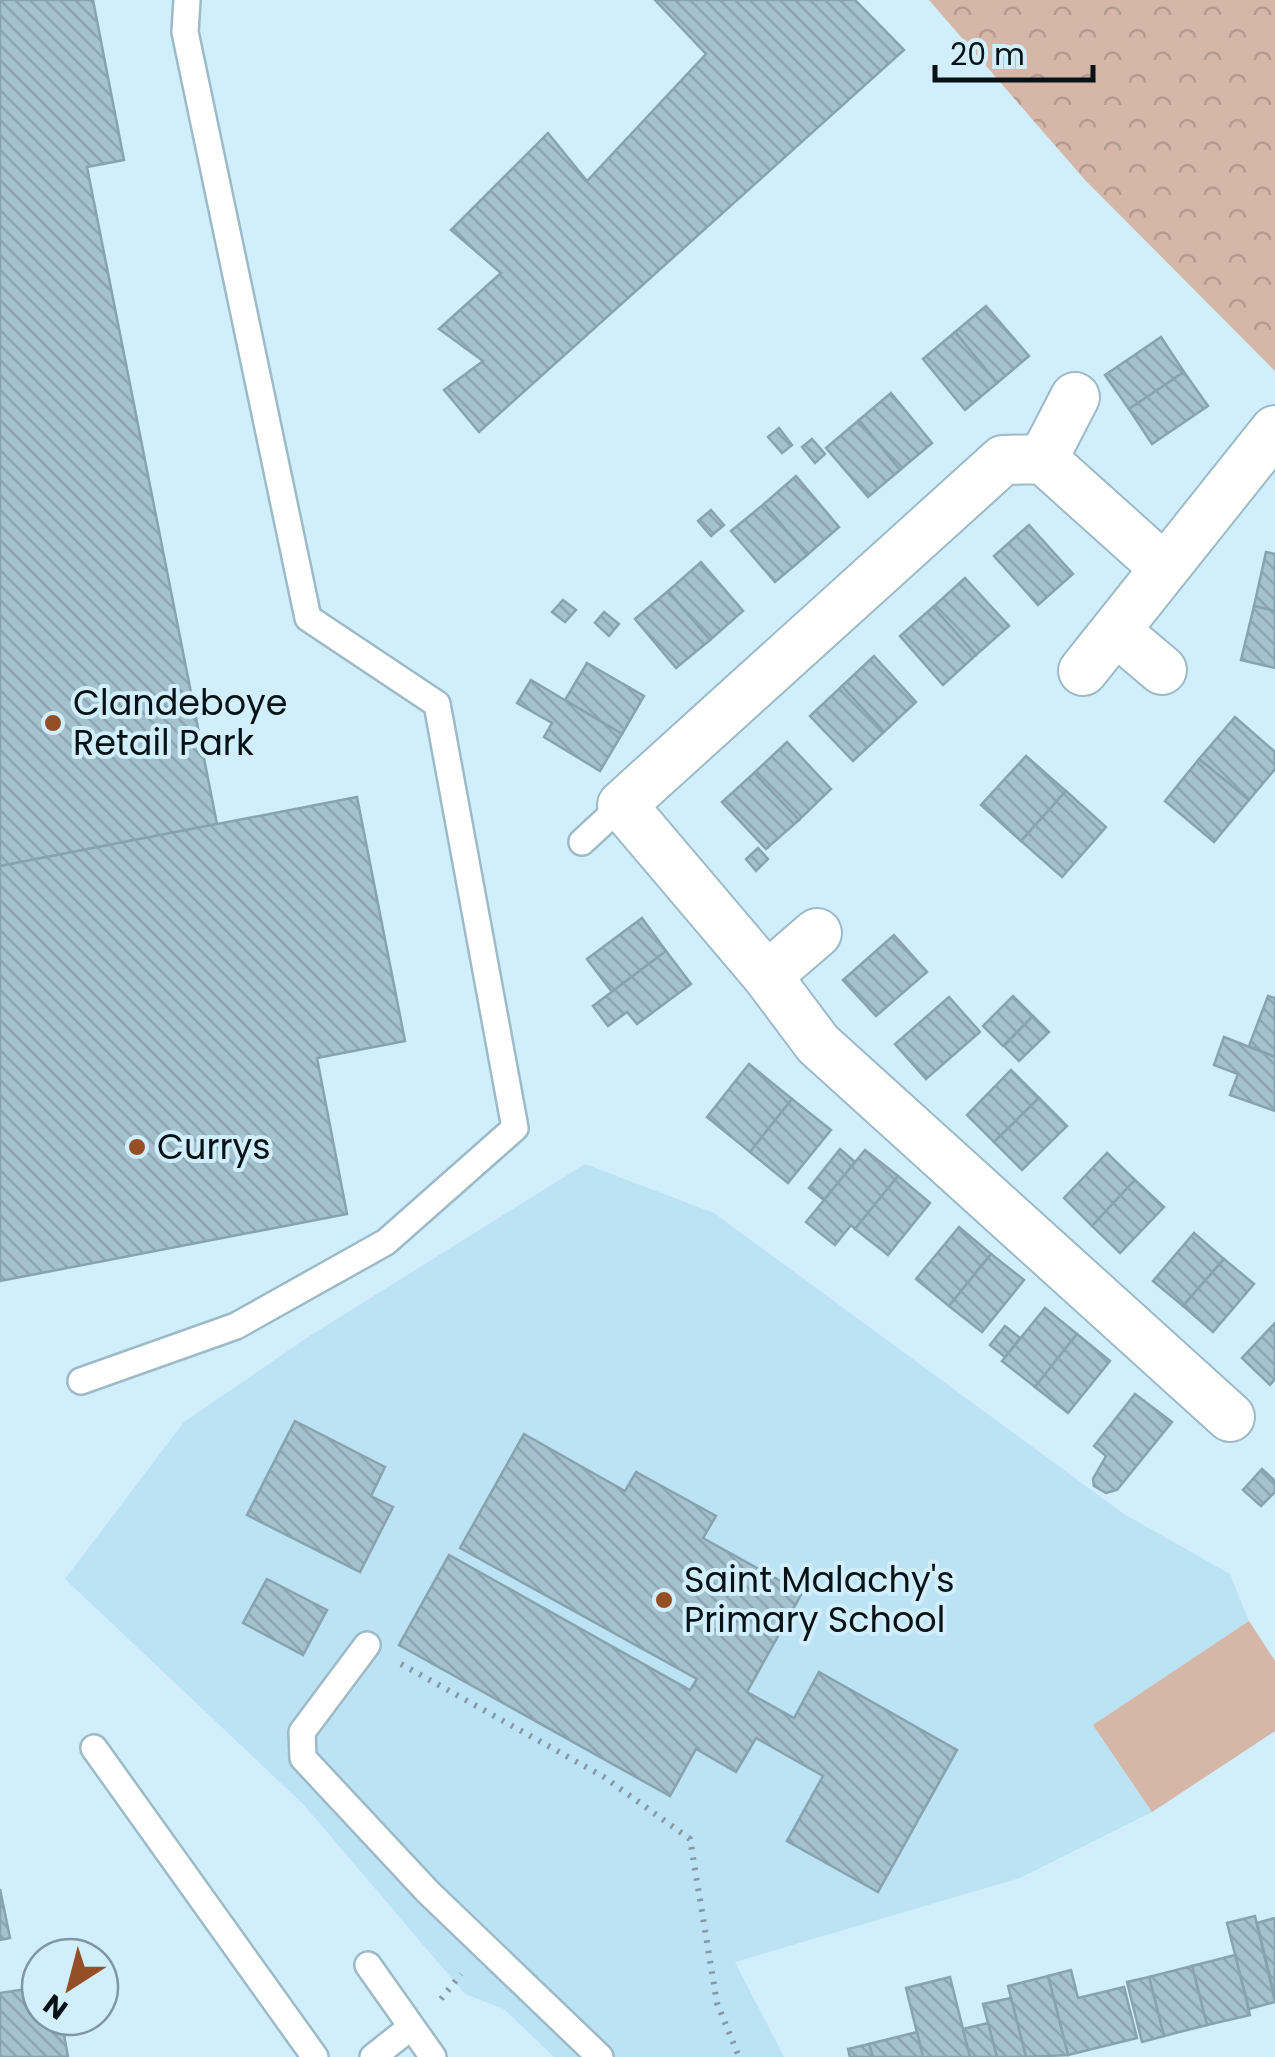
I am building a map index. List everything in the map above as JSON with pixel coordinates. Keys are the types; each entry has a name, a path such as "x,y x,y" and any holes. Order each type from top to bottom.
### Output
{"street":[{"path":"1043,459 1075,397"},
{"path":"1083,671 1162,566 1275,430"},
{"path":"1162,566 1043,459 1003,460 622,805 767,976 818,1044 1230,1416"},
{"path":"1116,631 1162,670"},
{"path":"767,976 817,933"}],"lane":[{"path":"81,1381 236,1326 386,1242 515,1128 438,704 308,618 186,32 186,0"},
{"path":"582,842 622,805"},
{"path":"367,1645 302,1732 303,1758 428,1892 600,2057"},
{"path":"94,1748 315,2057"},
{"path":"368,1964 432,2057"},
{"path":"374,2057 411,2028"}],"path":[{"path":"367,1645 604,1778 690,1839 717,2003 739,2057"},
{"path":"411,2028 456,1984 478,1940"}],"shaded area":[{"name":"Saint Malachy's Primary School","path":"585,1164 714,1213 1124,1514 1230,1574 1249,1621 1275,1661 1275,1731 1152,1812 1020,1878 735,1962 784,2057 554,2057 504,2009 465,1994 304,1805 65,1579 184,1422 308,1337"}],"green space":[{"path":"929,0 1275,0 1275,371 1085,180"},
{"path":"1249,1621 1275,1661 1275,1731 1152,1812 1093,1725"}],"building":[{"path":"0,0 93,0 124,160 87,167 217,824 0,866"},
{"path":"655,0 855,0 904,50 479,432 444,390 483,361 439,329 501,273 451,230 548,133 587,181 706,54"},
{"path":"986,306 1029,356 997,383 955,332"},
{"path":"955,332 997,383 965,410 923,359"},
{"path":"1161,337 1184,372 1129,409 1105,375"},
{"path":"1184,372 1208,406 1152,444 1129,409"},
{"path":"891,393 932,443 900,470 859,420"},
{"path":"859,420 900,470 868,497 826,448"},
{"path":"779,428 792,445 782,453 768,437"},
{"path":"812,439 825,454 815,463 802,447"},
{"path":"796,476 839,527 807,555 764,504"},
{"path":"764,504 807,555 775,582 731,531"},
{"path":"711,510 724,525 711,536 698,521"},
{"path":"1029,525 1073,574 1038,605 994,556"},
{"path":"1266,552 1275,554 1275,611 1254,606"},
{"path":"701,562 743,611 710,640 668,591"},
{"path":"965,578 1009,626 976,655 933,607"},
{"path":"668,591 710,640 676,668 635,619"},
{"path":"563,600 576,610 565,622 552,612"},
{"path":"1254,606 1275,611 1275,668 1241,660"},
{"path":"933,607 976,655 943,685 900,636"},
{"path":"604,612 619,624 609,636 595,623"},
{"path":"874,656 916,702 884,732 842,686"},
{"path":"587,663 644,696 622,734 565,700"},
{"path":"531,680 622,734 600,771 544,737 552,723 517,703"},
{"path":"842,686 884,732 853,761 810,716"},
{"path":"1235,717 1275,752 1275,769 1249,800 1199,759"},
{"path":"787,742 831,789 799,820 754,773"},
{"path":"1026,756 1066,791 1021,841 981,805"},
{"path":"1199,759 1249,800 1214,842 1165,801"},
{"path":"754,773 799,820 766,849 722,802"},
{"path":"1066,791 1106,827 1062,877 1021,841"},
{"path":"357,797 405,1041 317,1058 347,1214 0,1281 0,866"},
{"path":"758,848 768,859 756,871 746,859"},
{"path":"642,918 666,951 612,992 587,959"},
{"path":"894,935 927,972 876,1016 843,980"},
{"path":"666,951 691,984 637,1024 627,1012 608,1026 593,1006"},
{"path":"1013,996 1033,1016 1003,1046 983,1026"},
{"path":"1268,996 1275,998 1275,1057 1249,1046"},
{"path":"949,997 980,1032 926,1079 895,1044"},
{"path":"1033,1016 1049,1032 1019,1061 1004,1046"},
{"path":"1224,1037 1275,1057 1275,1111 1230,1095 1238,1074 1214,1065"},
{"path":"749,1064 792,1099 750,1152 707,1117"},
{"path":"1011,1070 1039,1098 994,1142 967,1115"},
{"path":"1039,1098 1067,1126 1022,1170 994,1142"},
{"path":"792,1099 831,1130 788,1183 750,1152"},
{"path":"840,1149 855,1162 824,1200 809,1188"},
{"path":"865,1150 898,1176 855,1229 851,1225 835,1245 806,1222"},
{"path":"1107,1153 1135,1180 1092,1226 1064,1198"},
{"path":"898,1176 930,1203 888,1255 855,1229"},
{"path":"1135,1180 1164,1207 1120,1253 1092,1226"},
{"path":"959,1227 991,1254 949,1306 916,1279"},
{"path":"1194,1233 1224,1259 1183,1306 1153,1281"},
{"path":"991,1254 1024,1280 982,1332 949,1306"},
{"path":"1224,1259 1254,1284 1213,1332 1183,1306"},
{"path":"1045,1308 1077,1334 1035,1387 1002,1361"},
{"path":"1275,1323 1275,1379 1270,1385 1242,1358"},
{"path":"1005,1326 1020,1338 1005,1357 990,1345"},
{"path":"1077,1334 1110,1361 1068,1413 1035,1387"},
{"path":"1135,1394 1172,1422 1117,1490 1106,1493 1094,1486 1093,1479 1106,1456 1094,1446"},
{"path":"295,1421 385,1467 371,1496 393,1507 360,1572 247,1515"},
{"path":"524,1434 625,1491 636,1472 716,1516 703,1538 802,1593 747,1692 794,1718 819,1672 957,1750 878,1892 787,1841 823,1776 756,1738 736,1772 696,1749 670,1796 399,1645 449,1555 690,1690 697,1679 460,1548"},
{"path":"1262,1469 1275,1481 1275,1492 1261,1506 1243,1490"},
{"path":"267,1579 327,1610 303,1655 243,1623"},
{"path":"0,1889 10,1938 0,1940"},
{"path":"1255,1916 1275,2002 1249,2009 1227,1923"},
{"path":"1275,1918 1275,1997 1257,1923"},
{"path":"1235,1955 1250,2015 1207,2025 1192,1966"},
{"path":"1192,1966 1207,2025 1164,2036 1149,1977"},
{"path":"1071,1970 1078,1998 1124,1987 1137,2038 1068,2055 1048,1976"},
{"path":"1048,1976 1068,2055 1026,2057 1008,1986"},
{"path":"950,1977 970,2057 923,2057 906,1988"},
{"path":"1149,1977 1164,2036 1142,2042 1127,1982"},
{"path":"20,1990 20,2037 64,2037 68,2057 0,2057 0,1993"},
{"path":"1011,1998 1026,2057 997,2057 983,2004"},
{"path":"988,2023 997,2057 970,2057 963,2029"},
{"path":"917,2032 923,2057 873,2057 869,2044"},
{"path":"869,2044 873,2057 850,2057 848,2049"}],"place":[{"name":"Clandeboye Retail Park","path":"53,723"},
{"name":"Currys","path":"137,1147"},
{"name":"Saint Malachy's Primary School","path":"664,1600"}]}
